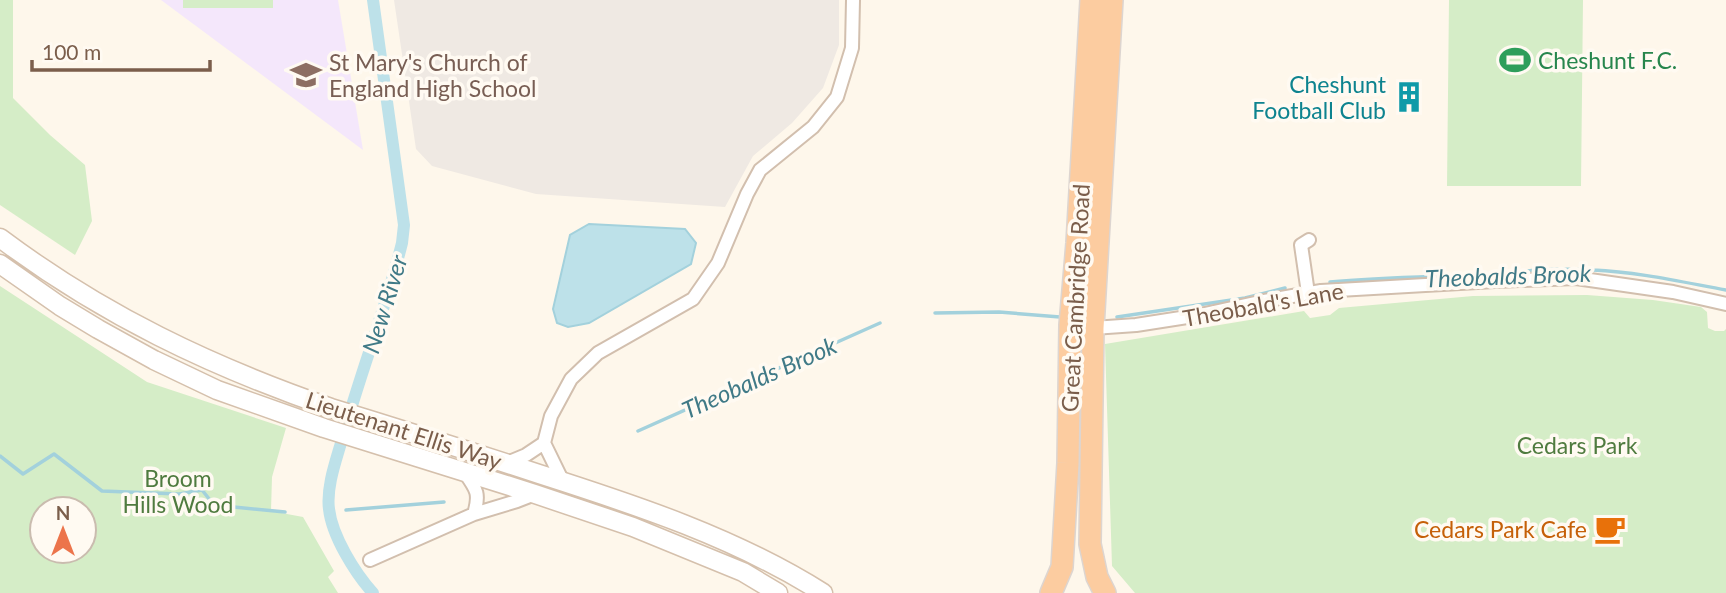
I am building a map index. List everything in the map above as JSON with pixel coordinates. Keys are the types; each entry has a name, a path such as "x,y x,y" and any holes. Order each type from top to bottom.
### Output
{"highway":[{"name":"Great Cambridge Road","path":"1051,593 1062,567 1068,463 1070,325 1091,0"},
{"name":"Great Cambridge Road","path":"1105,593 1097,577 1090,544 1093,328 1112,0"}],"main road":[{"name":"Lieutenant Ellis Way","path":"0,237 31,261 110,311 235,372 331,408 643,508 767,562 823,593"},
{"name":"Lieutenant Ellis Way","path":"0,264 88,323 217,390 324,428 633,527 743,572 778,593"}],"street":[{"path":"507,463 526,456 544,443 551,416 571,379 598,354 693,299 718,263 760,170 813,127 837,97 852,48 853,0"},
{"path":"1307,287 1301,245 1310,240"},
{"name":"Theobald's Lane","path":"1093,328 1136,325 1199,315 1307,287 1576,278 1672,292 1726,304"},
{"path":"544,443 563,482"},
{"path":"465,473 478,492 474,514"},
{"path":"370,560 474,514 535,494"}],"shaded area":[{"name":"St Mary's Church of England High School","path":"161,0 338,0 363,150"},
{"path":"394,0 839,0 839,45 823,88 792,123 753,156 725,207 536,194 432,166 416,149"}],"green space":[{"path":"0,0 13,0 13,98 85,165 92,221 75,255 0,205"},
{"path":"183,0 273,0 273,8 183,8"},
{"name":"Cheshunt F.C.","path":"1449,0 1583,0 1581,186 1447,186"},
{"name":"Broom Hills Wood","path":"0,286 147,382 286,428 272,477 271,511 303,517 334,571 328,577 338,593 0,593"},
{"name":"Cedars Park","path":"1587,295 1701,307 1707,312 1708,328 1715,331 1726,329 1726,593 1135,593 1112,566 1105,344 1304,311 1310,318 1330,315 1339,308 1473,296"}],"water":[{"path":"589,224 685,229 696,243 691,264 589,323 568,327 557,323 553,309 570,235"}],"waterway":[{"name":"New River","path":"373,0 404,225 396,267 335,463 328,500 331,520 339,542 373,593"},
{"name":"Theobalds Brook","path":"1330,282 1578,269 1643,275 1726,290"},
{"name":"Theobalds Brook","path":"1117,317 1245,298 1285,288"},
{"name":"Theobalds Brook","path":"935,313 999,312 1060,317"},
{"name":"Theobalds Brook","path":"638,431 880,323"},
{"name":"Theobalds Brook","path":"0,456 23,474 54,454 102,491 179,494 202,490 214,505 285,512"},
{"name":"Theobalds Brook","path":"346,510 444,502"}],"place":[{"name":"Cheshunt F.C.","path":"1515,60"},
{"name":"St Mary's Church of England High School","path":"306,75"},
{"name":"Cheshunt Football Club","path":"1409,97"},
{"name":"Cedars Park Cafe","path":"1610,529"}]}
